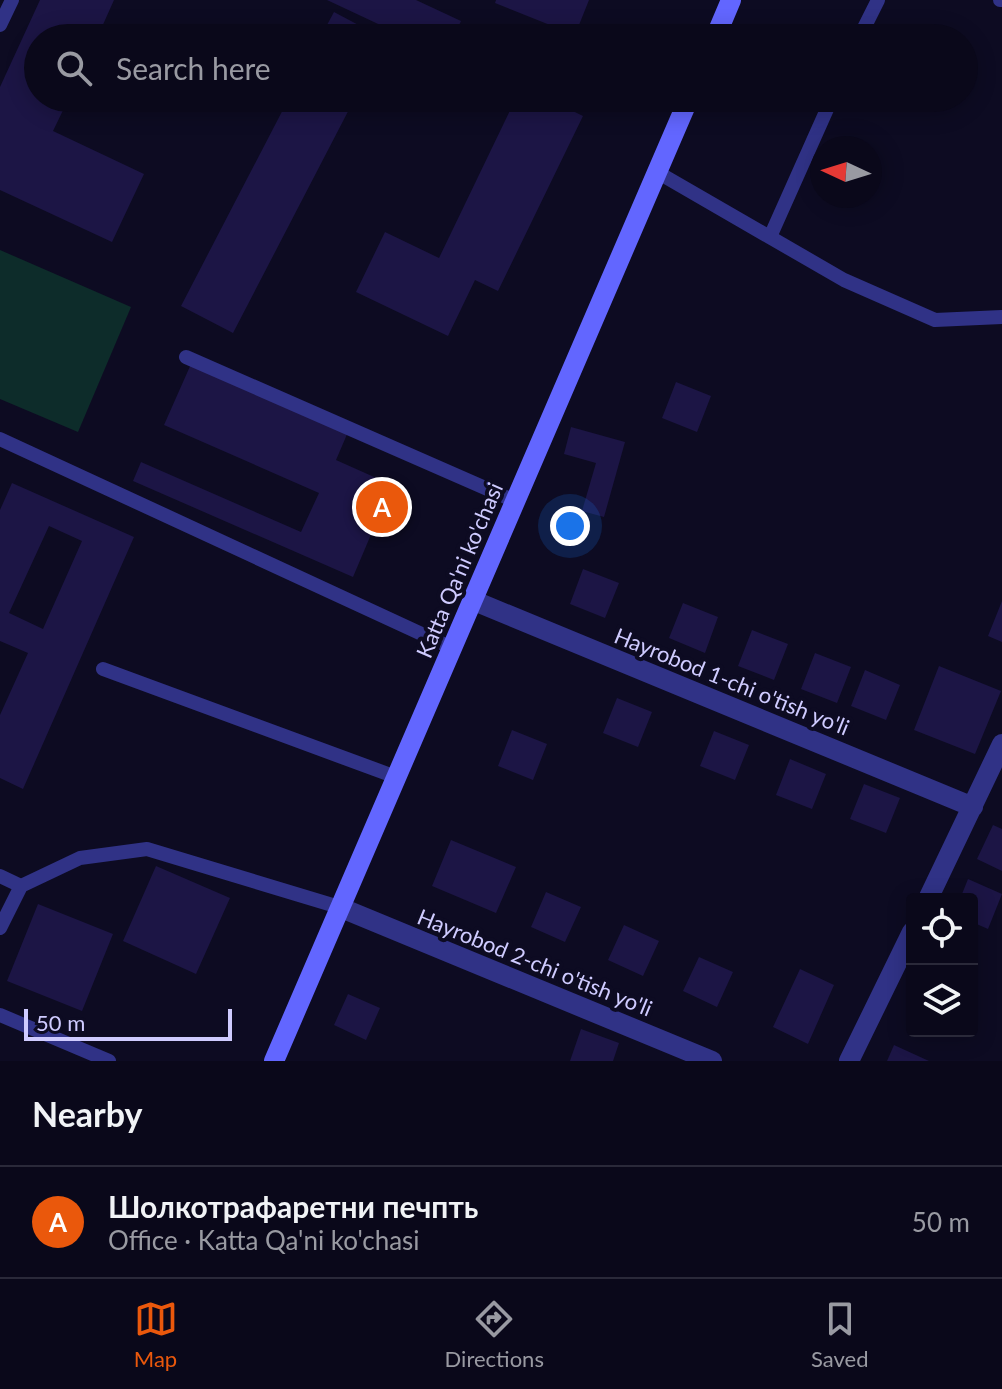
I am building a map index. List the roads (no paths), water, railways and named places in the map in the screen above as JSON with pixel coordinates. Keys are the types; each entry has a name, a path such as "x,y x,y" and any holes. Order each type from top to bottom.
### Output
{"main road":[{"path":"721,24 731,0"},
{"name":"Katta Qa'ni ko'chasi","path":"274,1061 683,112"}],"street":[{"name":"Hayrobod 1-chi o'tish yo'li","path":"472,600 973,807"},
{"path":"931,893 1002,744"},
{"name":"Hayrobod 2-chi o'tish yo'li","path":"339,907 712,1061"},
{"path":"849,1061 906,944"}],"lane":[{"path":"0,25 12,0"},
{"path":"866,24 878,0"},
{"path":"770,237 826,112"},
{"path":"657,172 844,280 935,320 1002,317"},
{"path":"186,357 515,501"},
{"path":"0,439 452,648"},
{"path":"103,669 396,777"},
{"path":"0,928 21,886 80,858 147,849 339,907"},
{"path":"0,876 21,886"},
{"path":"0,1015 109,1061"}],"place":[{"name":"Шолкотрафаретни печпть","path":"382,507"}]}
